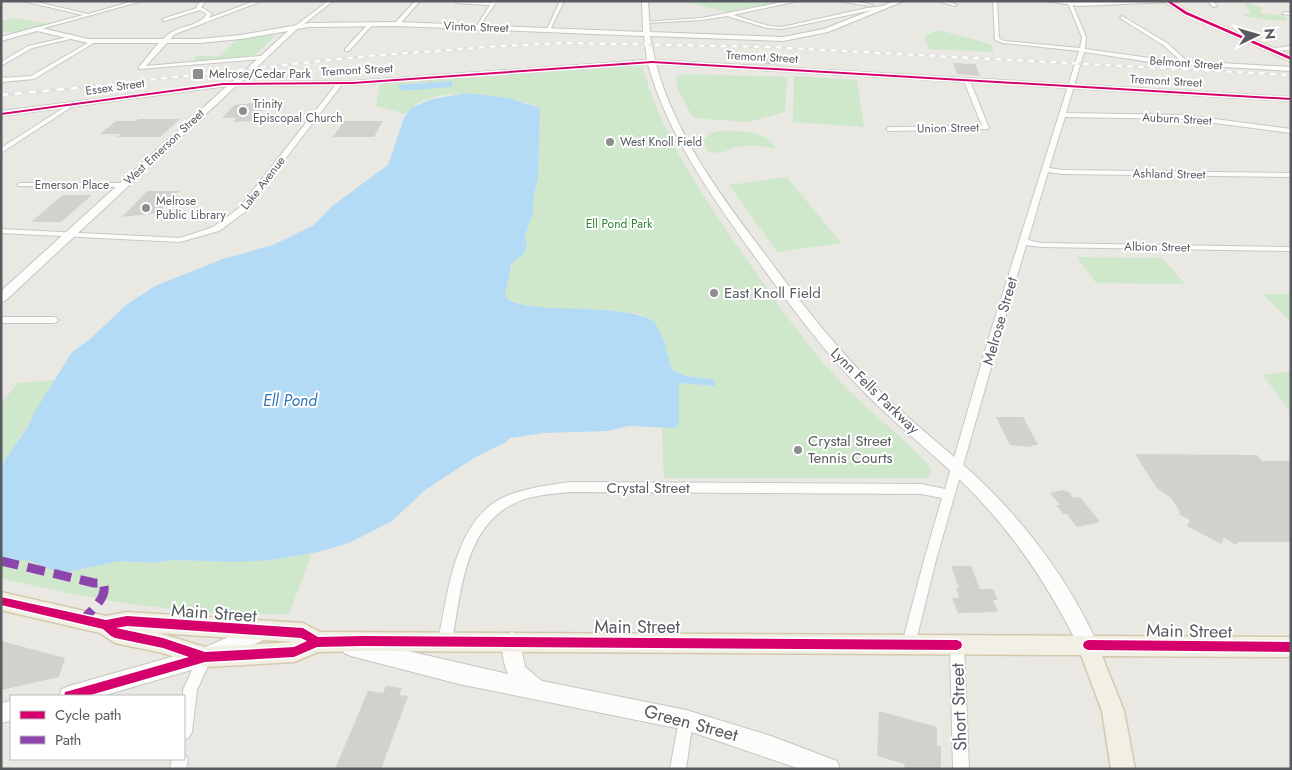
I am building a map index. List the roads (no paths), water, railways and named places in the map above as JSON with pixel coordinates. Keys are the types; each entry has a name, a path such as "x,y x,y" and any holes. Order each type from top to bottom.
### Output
{"main road":[{"path":"1167,2 1291,59"},
{"name":"Main Street","path":"1,601 106,625 127,621 261,632 303,633 324,642"},
{"name":"Main Street","path":"106,625 115,633 163,643 205,657 294,652 324,642 512,641 1291,648"},
{"name":"Lynn Fells Parkway","path":"1088,645 1113,711 1123,769"}],"street":[{"path":"25,1 89,15"},
{"path":"1,39 140,1"},
{"path":"200,9 198,7 204,1"},
{"path":"260,1 227,15 178,31 164,41 141,68 260,58"},
{"name":"West Emerson Street","path":"1,298 260,58 296,27 315,15 331,1"},
{"path":"397,24 418,1"},
{"path":"548,30 562,1"},
{"name":"Lynn Fells Parkway","path":"645,1 646,35 652,62 665,100 690,151 735,220 827,344 862,382 957,468 1003,515 1037,557 1067,602 1088,645"},
{"path":"646,22 695,20 796,1"},
{"path":"838,1 885,7"},
{"name":"Vinton Street","path":"23,33 47,34 95,41 164,41 231,38 296,27 397,24 759,39 794,38 826,31 901,1"},
{"path":"940,1 956,5"},
{"name":"Belmont Street","path":"995,1 998,41 1082,50 1138,59 1291,69"},
{"path":"1049,1 1167,2"},
{"path":"1210,1 1215,6"},
{"path":"458,4 494,2"},
{"path":"478,27 494,2"},
{"name":"Melrose Street","path":"909,644 949,495 1023,242 1047,170 1082,50 1084,37 1069,2"},
{"path":"726,14 768,27 782,28 867,9 885,7"},
{"path":"164,20 200,9 210,14 227,15"},
{"path":"1284,13 1291,14"},
{"path":"204,22 210,14"},
{"path":"1122,17 1167,46 1186,63"},
{"path":"347,50 371,24"},
{"name":"Vinton Street","path":"37,29 47,34"},
{"path":"1,35 9,37"},
{"path":"1,64 27,48 68,38"},
{"path":"1,80 31,78 95,41"},
{"path":"1268,49 1291,48"},
{"name":"Tremont Street","path":"232,84 340,83 652,62 1291,100"},
{"name":"Union Street","path":"889,129 986,128 967,81"},
{"name":"Lake Avenue","path":"1,231 180,240 204,234 225,224 242,210 340,83"},
{"name":"Essex Street","path":"1,114 232,84"},
{"path":"1,150 73,104"},
{"name":"Auburn Street","path":"1063,114 1186,117 1291,131"},
{"name":"Ashland Street","path":"1047,170 1061,172 1291,175"},
{"name":"Emerson Place","path":"20,185 124,184"},
{"name":"Albion Street","path":"1023,242 1041,245 1291,249"},
{"path":"1,320 54,320"},
{"name":"Crystal Street","path":"445,641 470,537 488,514 510,499 526,493 548,488 581,487 921,490 949,495"},
{"path":"72,695 205,657 261,632"},
{"name":"Green Street","path":"512,641 512,658 518,675 527,683 549,691"},
{"name":"Green Street","path":"324,642 459,674 686,720 753,741 829,769"},
{"name":"Short Street","path":"957,645 961,769"},
{"path":"185,725 190,690 205,657"},
{"path":"678,769 686,720"}],"water":[{"path":"452,81 452,87 399,91 399,85"},
{"name":"Ell Pond","path":"467,93 508,98 540,108 538,178 534,193 533,213 525,236 527,246 524,253 511,265 505,296 514,302 530,306 620,312 640,315 655,322 664,341 672,370 686,376 715,380 715,386 679,383 679,421 676,428 629,426 607,431 544,433 510,438 506,442 474,458 425,490 392,521 349,543 318,552 272,560 235,562 173,560 153,563 120,561 67,572 55,571 30,561 1,558 1,466 28,426 72,352 89,340 126,305 155,286 223,259 273,245 314,225 332,206 388,165 404,118 411,108 432,99"}],"railway":[{"path":"85,87 357,57 499,46 570,43 770,47 1291,75"},
{"path":"1,95 96,86"}],"place":[{"name":"Melrose/Cedar Park","path":"198,74"},
{"name":"Trinity Episcopal Church","path":"243,111"},
{"name":"West Knoll Field","path":"610,142"},
{"name":"Melrose Public Library","path":"146,208"},
{"name":"East Knoll Field","path":"714,293"},
{"name":"Crystal Street Tennis Courts","path":"798,450"}],"park label":[{"name":"Ell Pond Park","path":"619,224"}]}
